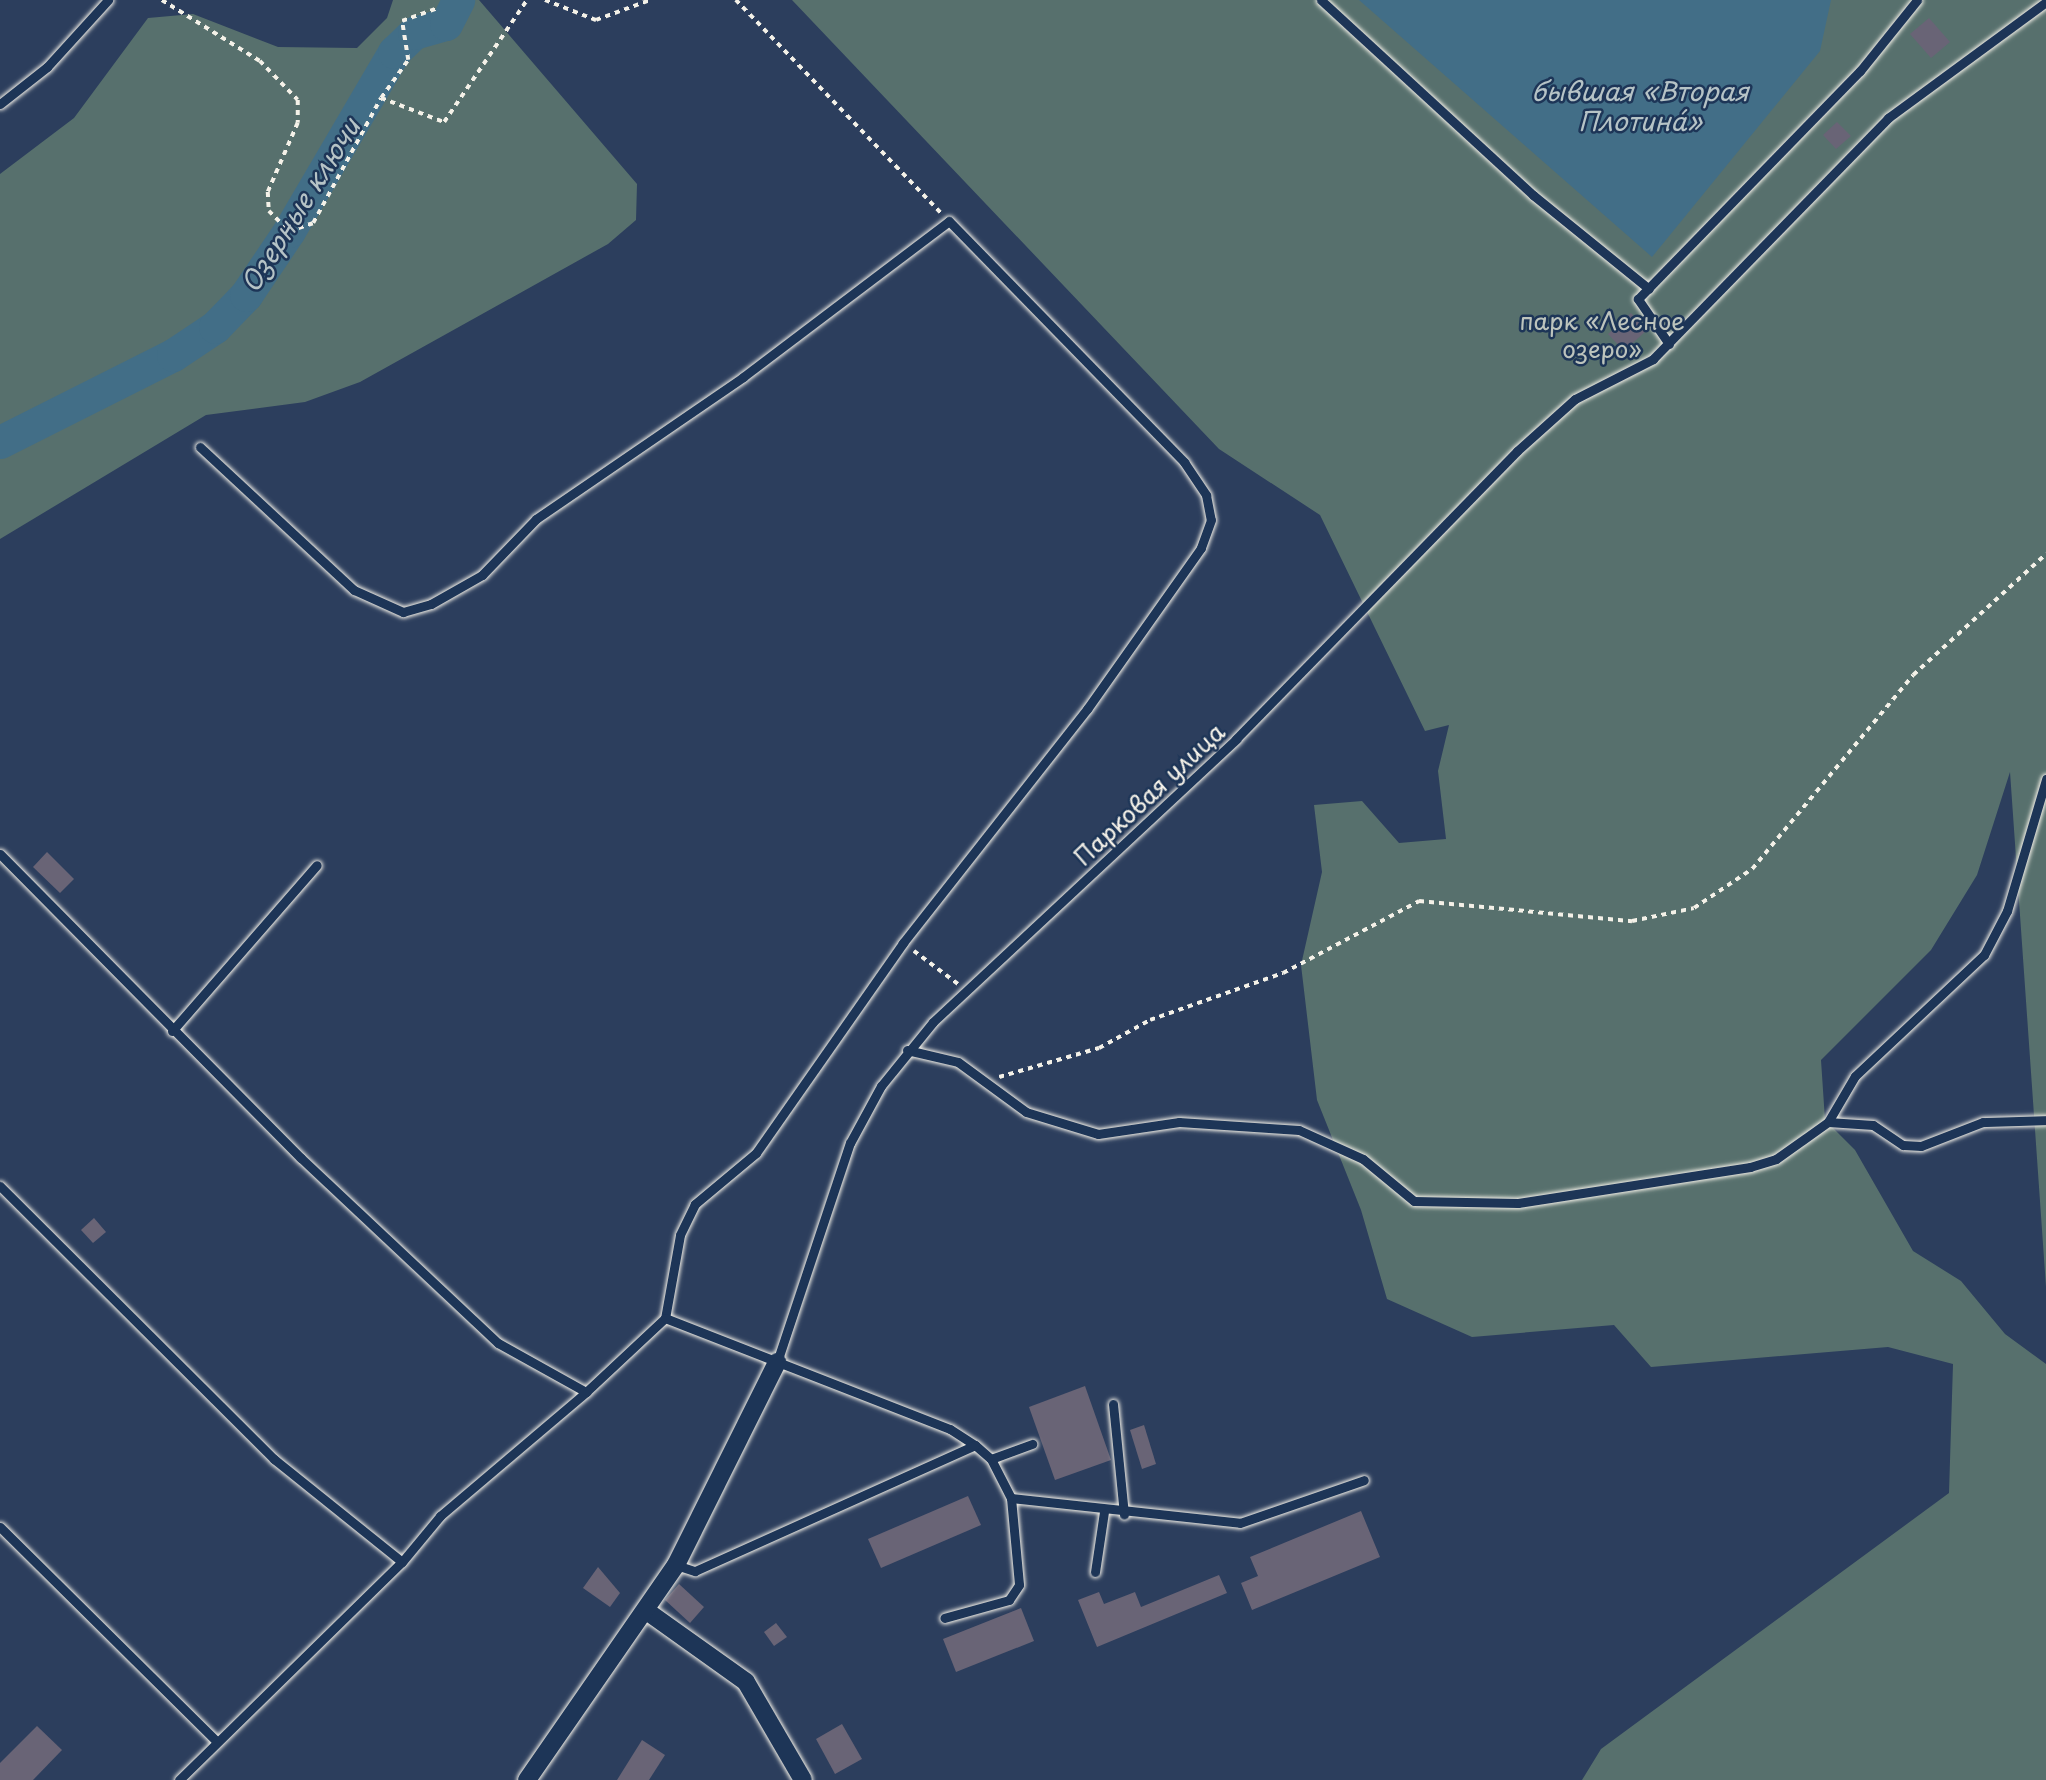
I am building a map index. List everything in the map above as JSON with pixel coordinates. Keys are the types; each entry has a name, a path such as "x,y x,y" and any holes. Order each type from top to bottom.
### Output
{"street":[{"path":"527,1780 648,1612 676,1565 777,1362"},
{"path":"648,1612 746,1682 803,1780"}],"lane":[{"path":"0,104 47,68 108,0"},
{"path":"1321,0 1532,195 1649,289"},
{"path":"1669,344 1638,299 1860,71 1917,0"},
{"name":"Парковая улица","path":"777,1362 850,1143 907,1050 967,990 1236,739 1517,452 1575,399 1637,371 1669,344 1888,118 2046,2"},
{"path":"179,1780 402,1562 458,1499 586,1392 665,1318 680,1235 695,1204 756,1153 903,943 1087,709 1201,548 1211,520 1206,495 1184,462 948,221 743,377 536,519 482,575 421,607 392,610 354,590 200,447"},
{"path":"907,1050 958,1062 1026,1112 1098,1133 1179,1122 1299,1130 1363,1159 1414,1201 1518,1203 1750,1167 1776,1159 1828,1122 1855,1076 1998,934 2046,779"},
{"path":"0,854 172,1031 447,1299 498,1343 586,1392"},
{"path":"172,1031 317,864"},
{"path":"1828,1122 1873,1125 1903,1146 1922,1146 1983,1122 2046,1120"},
{"path":"0,1186 274,1459 402,1562"},
{"path":"665,1318 950,1429 991,1459 1011,1498 1016,1594 944,1618"},
{"path":"1114,1404 1124,1514"},
{"path":"991,1459 1032,1444"},
{"path":"676,1565 695,1571 975,1445"},
{"path":"1011,1498 1104,1513 1240,1524 1364,1480"},
{"path":"1095,1572 1104,1513"},
{"path":"0,1527 217,1742"}],"path":[{"path":"162,0 260,61 298,100 298,123 268,192 269,211 289,232 313,223 381,98 408,60 402,21 437,8"},
{"path":"381,98 444,122 527,0"},
{"path":"545,0 596,20 650,0"},
{"path":"736,0 948,221"},
{"path":"985,1081 1099,1048 1150,1020 1283,973 1419,901 1632,921 1694,908 1752,869 1913,675 2046,554"},
{"path":"903,943 967,990"}],"green space":[{"path":"393,0 479,0 637,184 636,220 608,244 360,382 305,402 206,415 0,539 0,174 74,118 148,18 193,14 278,47 357,48 387,18"},
{"name":"парк «Лесное озеро»","path":"792,0 2046,0 2046,1287 2010,772 1977,875 1931,950 1821,1060 1825,1120 1855,1150 1913,1251 1961,1281 2005,1334 2046,1364 2046,1780 1582,1780 1601,1749 1949,1493 1953,1364 1888,1347 1651,1367 1614,1325 1472,1337 1387,1299 1361,1210 1317,1100 1301,965 1322,872 1314,805 1362,801 1399,843 1446,839 1438,771 1449,725 1425,731 1320,515 1219,449"}],"water":[{"name":"бывшая «Вторая Плотинá»","path":"1359,0 1831,0 1820,51 1652,257"}],"building":[{"path":"1929,18 1950,42 1931,58 1910,34"},
{"path":"1837,122 1851,136 1836,149 1823,135"},
{"path":"1631,313 1647,330 1624,351 1608,334"},
{"path":"47,852 74,879 60,893 33,867"},
{"path":"94,1218 106,1232 93,1243 81,1230"},
{"path":"1085,1386 1111,1460 1055,1480 1029,1407"},
{"path":"1144,1425 1156,1464 1142,1469 1130,1430"},
{"path":"968,1496 981,1525 881,1568 868,1539"},
{"path":"1361,1511 1380,1557 1252,1610 1241,1583 1258,1576 1250,1557"},
{"path":"598,1567 620,1593 610,1607 583,1588"},
{"path":"1219,1575 1227,1593 1097,1647 1078,1600 1099,1592 1104,1604 1135,1592 1141,1607"},
{"path":"679,1584 704,1607 690,1623 665,1600"},
{"path":"1021,1608 1034,1641 956,1672 943,1639"},
{"path":"776,1623 787,1637 774,1646 764,1632"},
{"path":"842,1724 862,1759 835,1774 816,1739"},
{"path":"37,1726 62,1750 33,1780 0,1780 0,1763"},
{"path":"642,1740 665,1755 649,1780 617,1780"}],"waterway":[{"name":"Озерные ключи","path":"0,442 173,355 215,327 246,295 289,231 394,52 414,33 446,24 458,0"}]}
